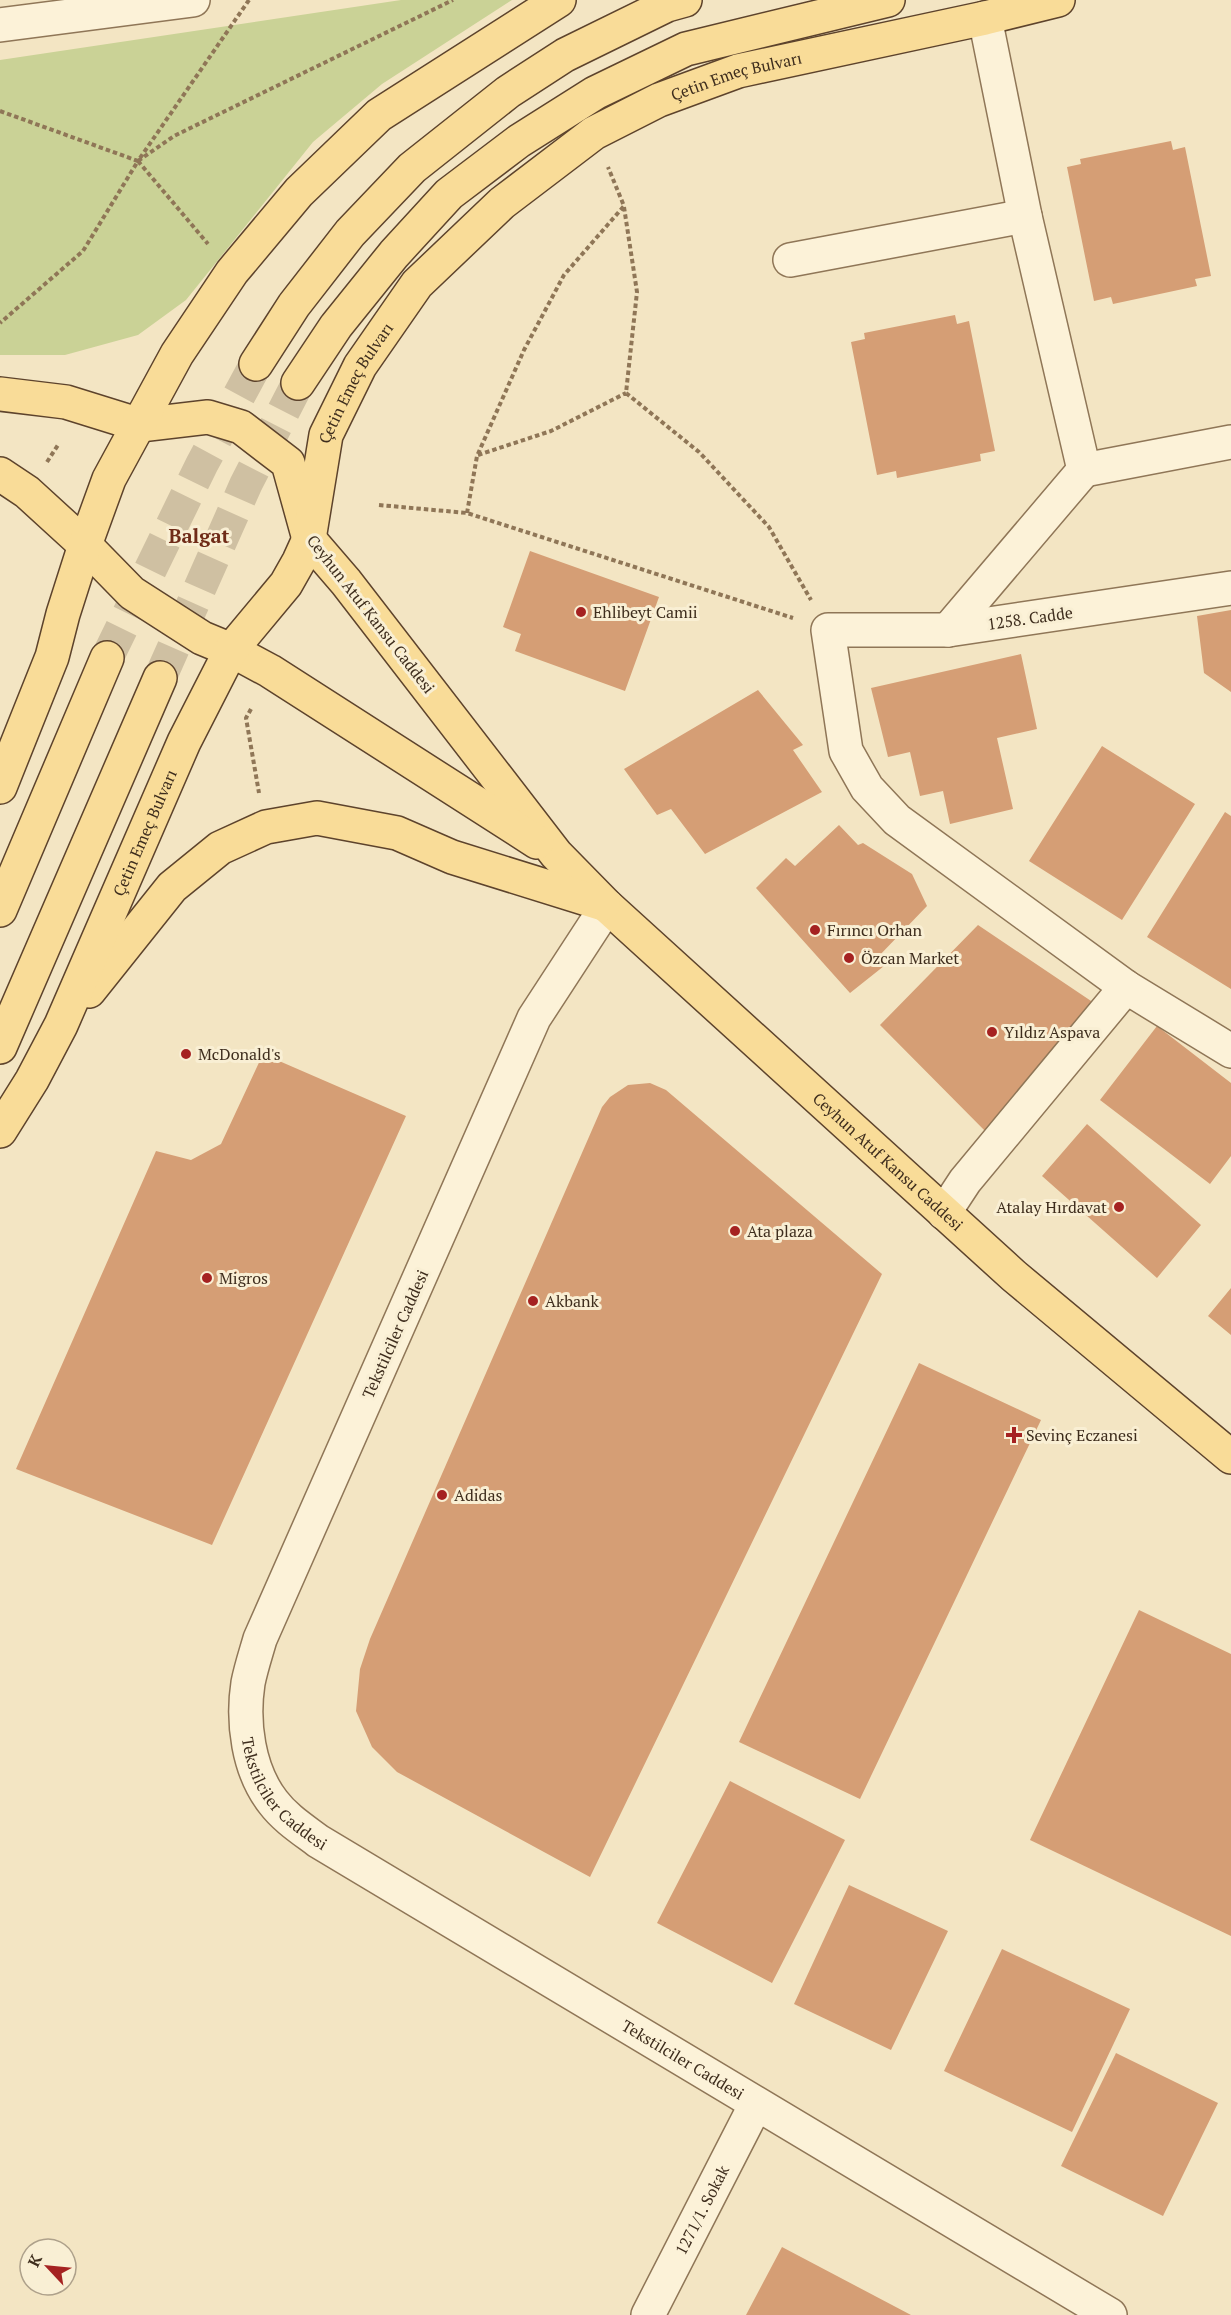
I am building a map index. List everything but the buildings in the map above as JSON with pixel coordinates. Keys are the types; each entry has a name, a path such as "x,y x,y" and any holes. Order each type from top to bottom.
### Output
{"main road":[{"path":"0,787 52,657 85,545 109,479 177,354 232,272 299,192 379,115 559,0"},
{"path":"256,364 294,305 350,233 412,168 508,92 566,55 667,4 685,0"},
{"path":"298,383 336,326 394,254 449,194 519,141 595,93 686,49 888,0"},
{"name":"Çetin Emeç Bulvarı","path":"0,1131 32,1080 62,1025 184,742 231,650 286,584 309,539 326,435 360,366 417,284 502,203 594,133 659,100 738,70 985,18 1058,0"},
{"name":"Ceyhun Atuf Kansu Caddesi","path":"0,394 66,402 140,425 208,417 241,427 288,463 309,539 353,592 556,854 607,906 1014,1276 1231,1457"},
{"name":"Ceyhun Atuf Kansu Caddesi","path":"0,474 27,492 85,545 132,593 202,638 231,650 270,671 556,854"},
{"path":"0,910 107,658"},
{"path":"0,1047 160,678"},
{"path":"62,1025 172,887 220,848 267,827 317,818 398,833 452,857 607,906"}],"street":[{"path":"0,25 193,0"},
{"path":"985,18 1026,216 1084,470"},
{"path":"790,260 1026,216"},
{"path":"948,630 1084,470 1231,442"},
{"name":"1258. Cadde","path":"828,630 948,630 1231,588"},
{"path":"828,630 846,751 867,788 897,820 1126,987 1231,1051"},
{"name":"Tekstilciler Caddesi","path":"607,906 534,1018 260,1639 248,1684 247,1736 258,1776 272,1802 318,1841 1110,2315"},
{"path":"944,1213 965,1181 1126,987"},
{"name":"1271/1. Sokak","path":"648,2315 756,2104"}],"path":[{"path":"0,323 83,250 138,161 249,0"},
{"path":"138,161 174,136 453,0"},
{"path":"0,111 138,161 232,272"},
{"path":"594,133 624,206 637,292 626,393"},
{"path":"467,513 477,456 524,350 564,275 624,206"},
{"path":"477,456 551,431 626,393"},
{"path":"626,393 699,452 769,527 828,630"},
{"path":"47,463 58,444"},
{"path":"379,505 467,513 828,630"},
{"path":"252,710 246,718 260,795"}],"green space":[{"path":"401,0 512,0 382,84 313,142 186,300 138,335 65,355 0,355 0,60"}],"tunnel":[{"path":"107,658 202,464 256,364"},
{"path":"160,678 246,484 298,383"}],"place":[{"name":"Ehlibeyt Camii","path":"581,612"},
{"name":"Fırıncı Orhan","path":"815,930"},
{"name":"Özcan Market","path":"849,958"},
{"name":"Yıldız Aspava","path":"992,1032"},
{"name":"McDonald's","path":"186,1054"},
{"name":"Atalay Hırdavat","path":"1119,1207"},
{"name":"Ata plaza","path":"735,1231"},
{"name":"Migros","path":"207,1278"},
{"name":"Akbank","path":"533,1301"},
{"name":"Sevinç Eczanesi","path":"1014,1435"},
{"name":"Adidas","path":"442,1495"}],"district":[{"name":"Balgat","path":"199,536"}]}
